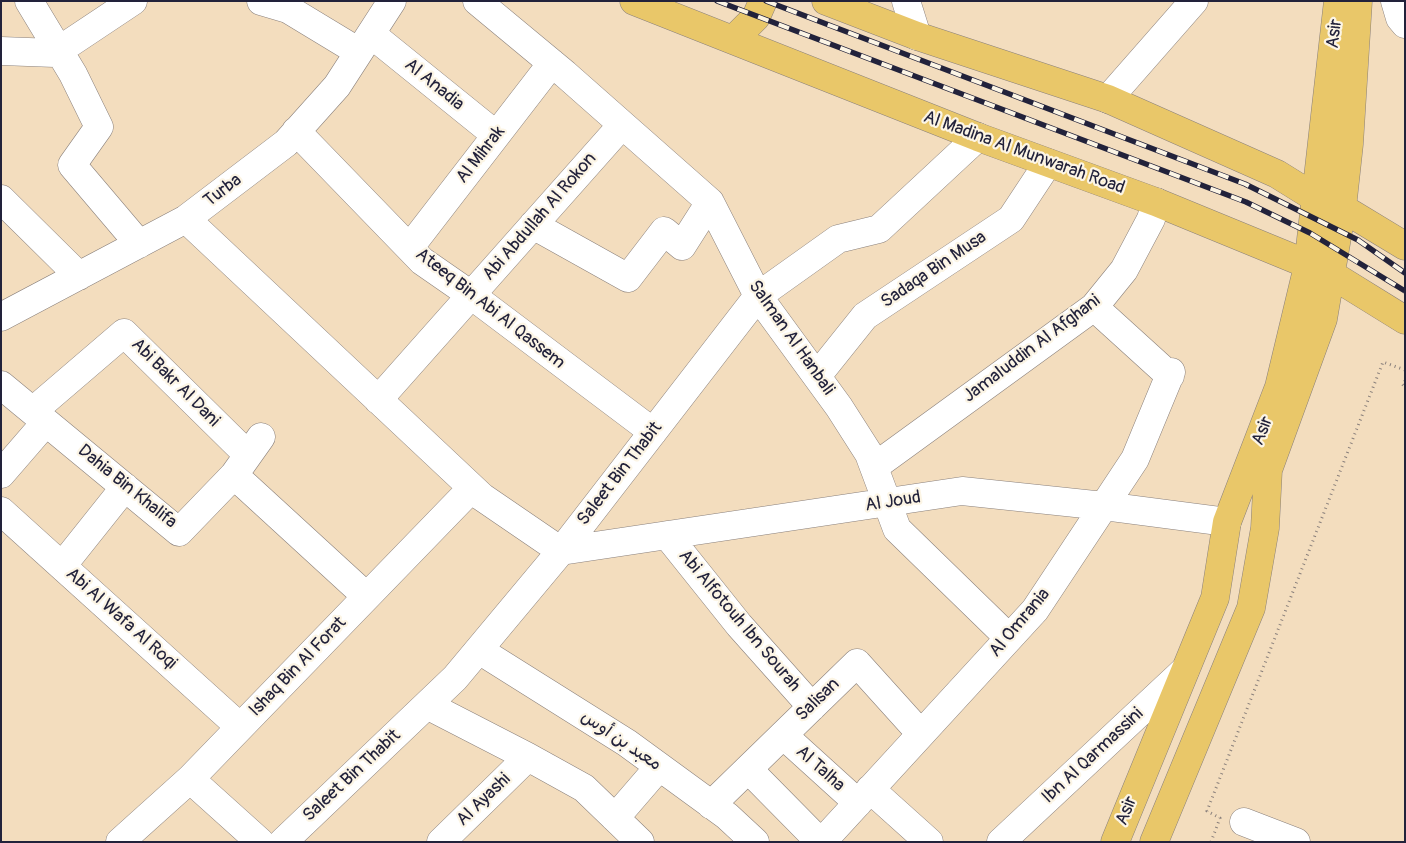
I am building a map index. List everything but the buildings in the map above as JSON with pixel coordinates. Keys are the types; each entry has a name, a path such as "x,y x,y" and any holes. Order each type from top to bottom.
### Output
{"main road":[{"name":"Al Madina Al Munwarah Road","path":"634,1 978,137 1156,202 1319,270 1405,320"},
{"path":"734,40 756,17 763,1"},
{"path":"826,1 917,36 1108,99 1277,174 1314,197 1342,208 1405,246"},
{"name":"Asir","path":"1154,842 1251,608 1265,528 1268,470 1323,319 1314,197 1338,1"},
{"name":"Asir","path":"1115,842 1215,598 1227,522 1279,387 1342,208 1349,144 1358,1"}],"street":[{"path":"29,1 99,127 72,165 139,244"},
{"path":"1,51 58,52 133,1"},
{"name":"Al Anadia","path":"261,1 288,9 365,43 496,135"},
{"name":"Turba","path":"1,317 186,219 286,143 337,86 392,1"},
{"name":"Salman Al Hanbali","path":"478,1 552,63 710,202 758,296 817,376 869,454 897,529 1009,638"},
{"path":"906,1 917,36"},
{"path":"1108,99 1194,1"},
{"path":"1395,1 1400,18 1405,24"},
{"name":"Al Mihrak","path":"410,248 552,63"},
{"name":"Abi Abdullah Al Rokon","path":"378,400 622,125"},
{"name":"Ateeq Bin Abi Al Qassem","path":"296,131 422,261 472,295 652,432"},
{"name":"Saleet Bin Thabit","path":"283,842 456,678 561,551 758,296 838,239 879,229 978,137"},
{"name":"Sadaqa Bin Musa","path":"817,376 865,316 1011,219 1048,163"},
{"path":"1,199 78,276"},
{"path":"533,225 628,278 664,232 682,246 710,202"},
{"name":"Jamaluddin Al Afghani","path":"874,467 1094,307 1124,270 1151,220 1156,202"},
{"path":"186,219 472,488 561,551"},
{"name":"Al Omrania","path":"821,842 1035,610 1135,459 1171,374 1094,307"},
{"name":"Abi Bakr Al Dani","path":"40,416 124,332 248,456 366,596"},
{"name":"Dahia Bin Khalifa","path":"1,385 179,532 248,456"},
{"path":"1,474 40,416"},
{"path":"62,566 125,487"},
{"name":"Ishaq Bin Al Forat","path":"120,842 190,779 472,488"},
{"name":"Al Joud","path":"561,551 962,491 1104,506 1227,522"},
{"name":"Abi Al Wafa Al Roqi","path":"6,524 62,566 240,726"},
{"name":"Abi Alfotouh Ibn Sourah","path":"667,535 739,625 812,707"},
{"name":"معبد بن أوس","path":"479,650 627,743 711,805 756,842"},
{"name":"Salisan","path":"711,805 857,663 921,734"},
{"name":"Ibn Al Qarmassini","path":"1001,842 1185,670"},
{"name":"Al Ayashi","path":"427,706 528,757 584,788 640,842"},
{"name":"Al Talha","path":"783,735 929,842"},
{"name":"Al Ayashi","path":"441,842 528,757"},
{"path":"615,818 659,767"},
{"path":"748,770 821,842"},
{"path":"190,779 260,842"},
{"path":"1244,822 1296,842"}],"path":[{"path":"1211,842 1220,818 1208,811 1383,362 1405,370"},
{"path":"1405,381 1402,384 1405,387"}],"railway":[{"path":"717,1 1246,202 1310,233 1405,291"},
{"path":"766,1 1245,184 1358,240 1405,273"}]}
